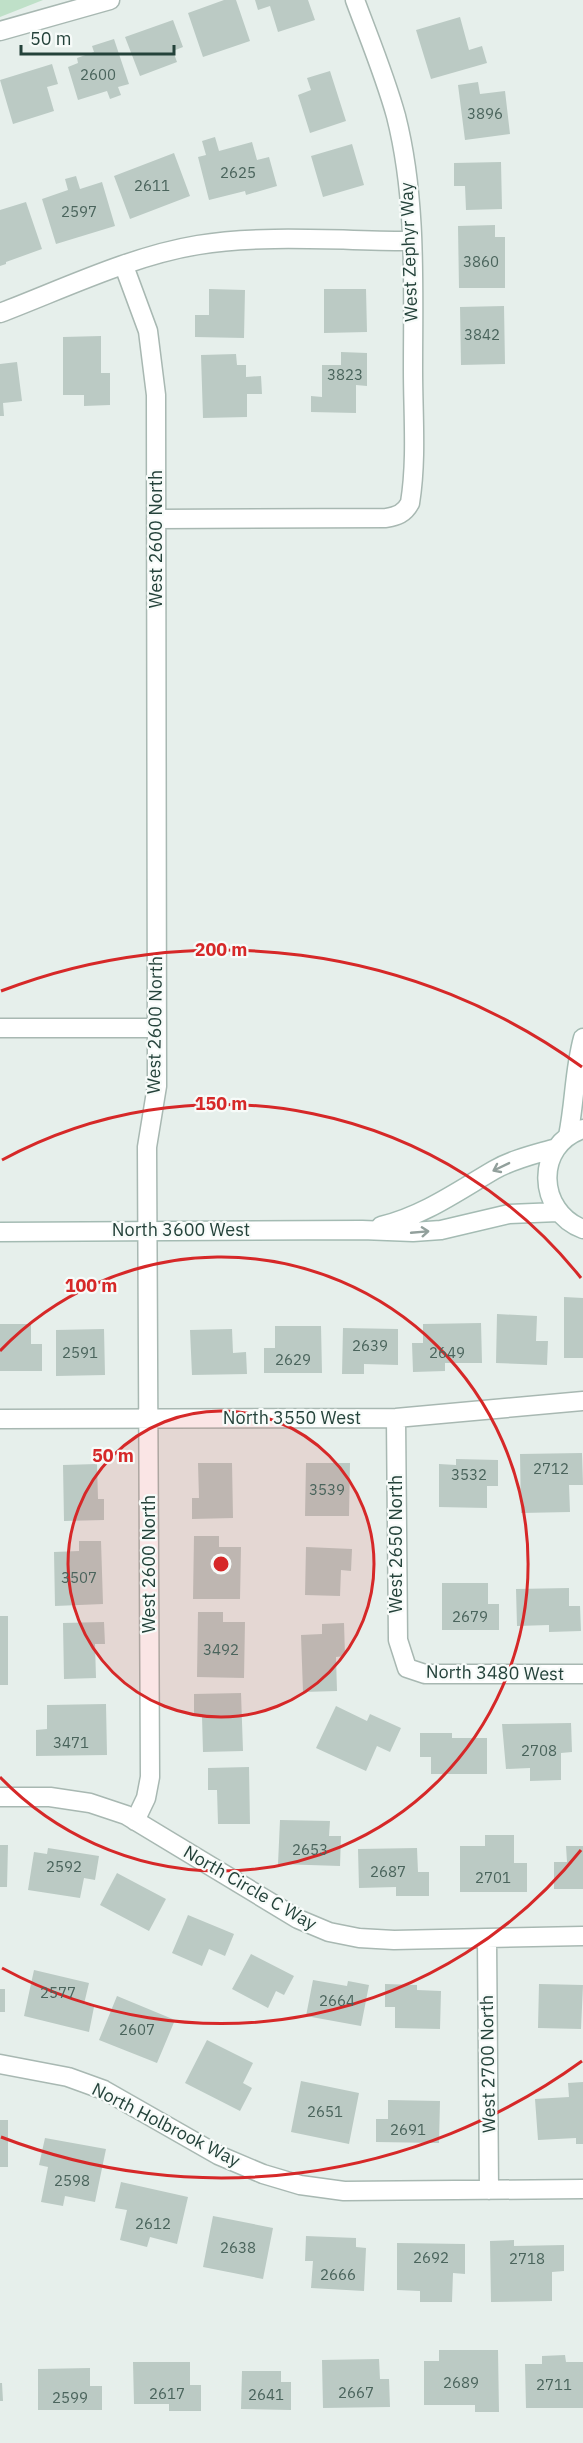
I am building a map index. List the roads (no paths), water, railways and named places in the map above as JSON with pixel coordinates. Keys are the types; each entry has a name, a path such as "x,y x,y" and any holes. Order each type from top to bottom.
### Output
{"street":[{"path":"27,22 68,0"},
{"path":"0,32 27,22 110,0"},
{"name":"West Zephyr Way","path":"156,519 374,518 398,516 406,511 410,503 412,492 412,241 410,198 396,116 355,0"},
{"path":"0,313 166,252 221,242 412,241"},
{"name":"West 2600 North","path":"124,266 148,331 155,373 157,1086 147,1147 150,1777 146,1798 135,1821"},
{"path":"0,1028 156,1028"},
{"path":"583,1038 576,1064 569,1138 549,1163 546,1180 550,1197 558,1212 571,1224 583,1229"},
{"name":"North 3600 West","path":"362,1230 412,1217 494,1170 569,1138"},
{"name":"North 3600 West","path":"0,1232 362,1230 412,1233 441,1230 509,1214 558,1212"},
{"name":"North 3550 West","path":"0,1419 396,1418 583,1401"},
{"name":"West 2650 North","path":"396,1418 397,1630 407,1668"},
{"name":"North 3480 West","path":"407,1668 425,1674 583,1674"},
{"name":"North Circle C Way","path":"0,1797 50,1797 90,1803 126,1815 298,1919 329,1932 359,1938 394,1940 583,1936"},
{"name":"West 2700 North","path":"487,1939 489,2190"},
{"name":"North Holbrook Way","path":"0,2064 68,2077 104,2090 218,2155 263,2174 300,2185 344,2191 583,2188"}]}
